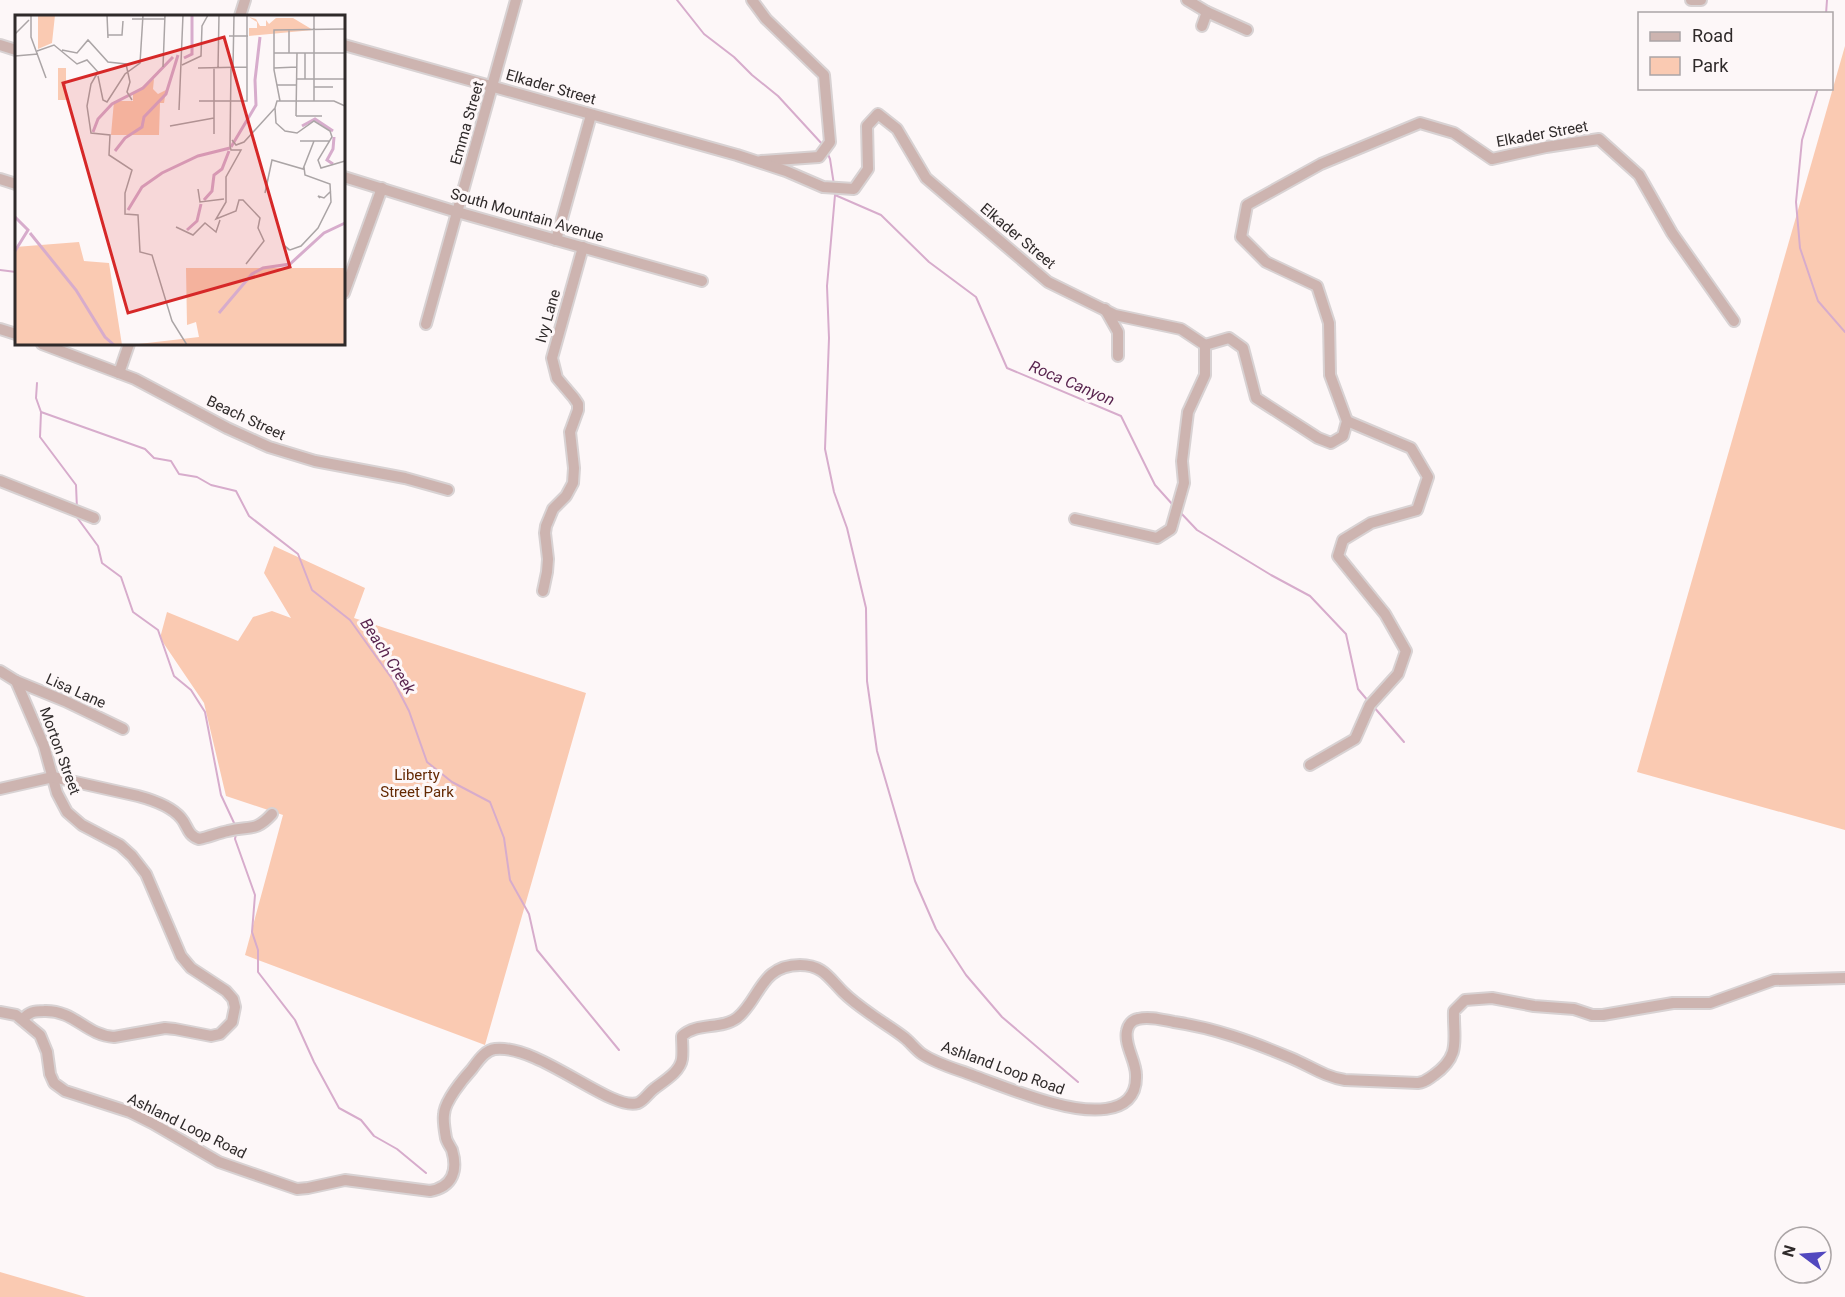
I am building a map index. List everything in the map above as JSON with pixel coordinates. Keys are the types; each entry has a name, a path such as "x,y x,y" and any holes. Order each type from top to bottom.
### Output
{"street":[{"path":"240,15 245,0"},
{"name":"Emma Street","path":"426,324 516,0"},
{"path":"752,0 766,19 824,75 830,142 819,157 756,161"},
{"path":"1187,0 1247,30"},
{"path":"1691,0 1701,0"},
{"path":"1202,26 1207,12"},
{"path":"0,45 15,50"},
{"name":"Elkader Street","path":"345,45 756,161 823,187 854,189 868,169 867,126 878,114 897,129 926,178 1048,282 1115,315 1181,329 1205,345"},
{"path":"556,240 591,115"},
{"name":"Elkader Street","path":"1347,421 1330,375 1329,323 1317,286 1266,262 1241,237 1248,205 1321,164 1420,123 1454,133 1492,159 1546,147 1599,139 1639,175 1672,233 1734,321"},
{"name":"South Mountain Avenue","path":"345,177 457,212 702,280"},
{"path":"0,179 15,184"},
{"path":"345,290 382,188"},
{"name":"Ivy Lane","path":"543,591 548,559 546,526 553,509 566,496 573,483 574,468 570,432 578,410 578,404 557,378 552,358 583,247"},
{"path":"1105,309 1118,332 1119,356"},
{"path":"0,329 15,334"},
{"path":"1075,519 1157,538 1171,529 1184,483 1182,461 1188,412 1205,375 1205,345 1229,338 1243,348 1256,398 1318,438 1331,443 1342,436 1347,421 1411,448 1428,477 1417,510 1371,523 1343,540 1338,556 1385,614 1406,651 1398,674 1370,705 1355,739 1310,765"},
{"name":"Beach Street","path":"45,345 135,379 227,428 277,450 315,461 405,478 448,490"},
{"path":"119,373 129,345"},
{"path":"0,481 94,518"},
{"path":"0,670 16,681"},
{"name":"Lisa Lane","path":"16,681 65,701 123,729"},
{"name":"Morton Street","path":"16,681 40,736 57,793 68,812 82,825 126,850 146,873 181,956 191,968 229,994 235,1007 234,1015 227,1028 220,1034 211,1036 165,1028 107,1037 90,1030 72,1017 55,1011 33,1012 27,1014 23,1019"},
{"path":"0,789 53,777 150,799 182,818 188,832 199,839 230,830 258,826 272,814"},
{"name":"Ashland Loop Road","path":"23,1019 40,1035 47,1052 50,1074 54,1083 65,1091 130,1112 219,1162 297,1189 345,1180 430,1191 447,1184 453,1173 455,1162 446,1137 444,1114 448,1102 484,1054 493,1049 506,1049 545,1061 616,1101 635,1104 644,1099 652,1089 678,1068 683,1057 682,1036 696,1029 731,1022 739,1016 764,980 788,966 818,967 844,993 904,1037 922,1054 948,1066 1054,1104 1102,1110 1121,1106 1128,1101 1135,1087 1136,1074 1127,1030 1131,1022 1139,1019 1150,1018 1217,1030 1293,1059 1334,1078 1418,1083 1426,1082 1449,1062 1455,1042 1454,1011 1465,1000 1492,998 1603,1015 1673,1003 1710,1003 1774,980 1845,978"},
{"path":"0,1012 10,1013 23,1019"}],"green space":[{"path":"1845,46 1845,830 1637,772"},
{"name":"Liberty Street Park","path":"274,546 365,588 354,618 586,693 485,1045 245,955 283,815 226,796 204,703 160,638 167,612 238,641 253,617 272,611 291,618 264,573"},
{"path":"0,1272 86,1297 0,1297"}],"waterway":[{"name":"Roca Canyon","path":"677,0 704,34 778,96 823,145"},
{"path":"1826,12 1827,0"},
{"path":"1817,90 1802,140 1796,202 1800,248 1818,301 1845,332"},
{"name":"Roca Canyon","path":"827,152 834,185"},
{"name":"Roca Canyon","path":"834,190 835,195 881,215 929,262 976,297 1007,368 1121,416 1155,485 1173,505"},
{"path":"835,195 827,286 829,338 825,449 834,492 847,528 866,608 867,681 877,751 915,881 936,929 966,975 1002,1017 1078,1082"},
{"name":"Beach Creek","path":"0,270 15,272"},
{"name":"Beach Creek","path":"37,383 36,398 41,412 145,449 154,458 171,461 179,474 197,477 211,485 236,491 249,516 298,554 312,590 350,620 393,680 409,711 427,762 452,782 490,802 504,838 510,880 529,914 537,950 619,1050"},
{"path":"41,412 40,437 76,485 77,509"},
{"name":"Roca Canyon","path":"1179,511 1197,530 1310,596 1346,634 1358,689 1369,702"},
{"path":"76,514 98,546 102,563 121,577 133,612 158,630 174,676 191,690 205,712 221,795 235,825"},
{"name":"Roca Canyon","path":"1373,706 1404,742"},
{"path":"236,834 235,839 255,895 252,932 258,950 258,972 295,1020 339,1108 361,1120 374,1136 397,1149 426,1173"}]}
